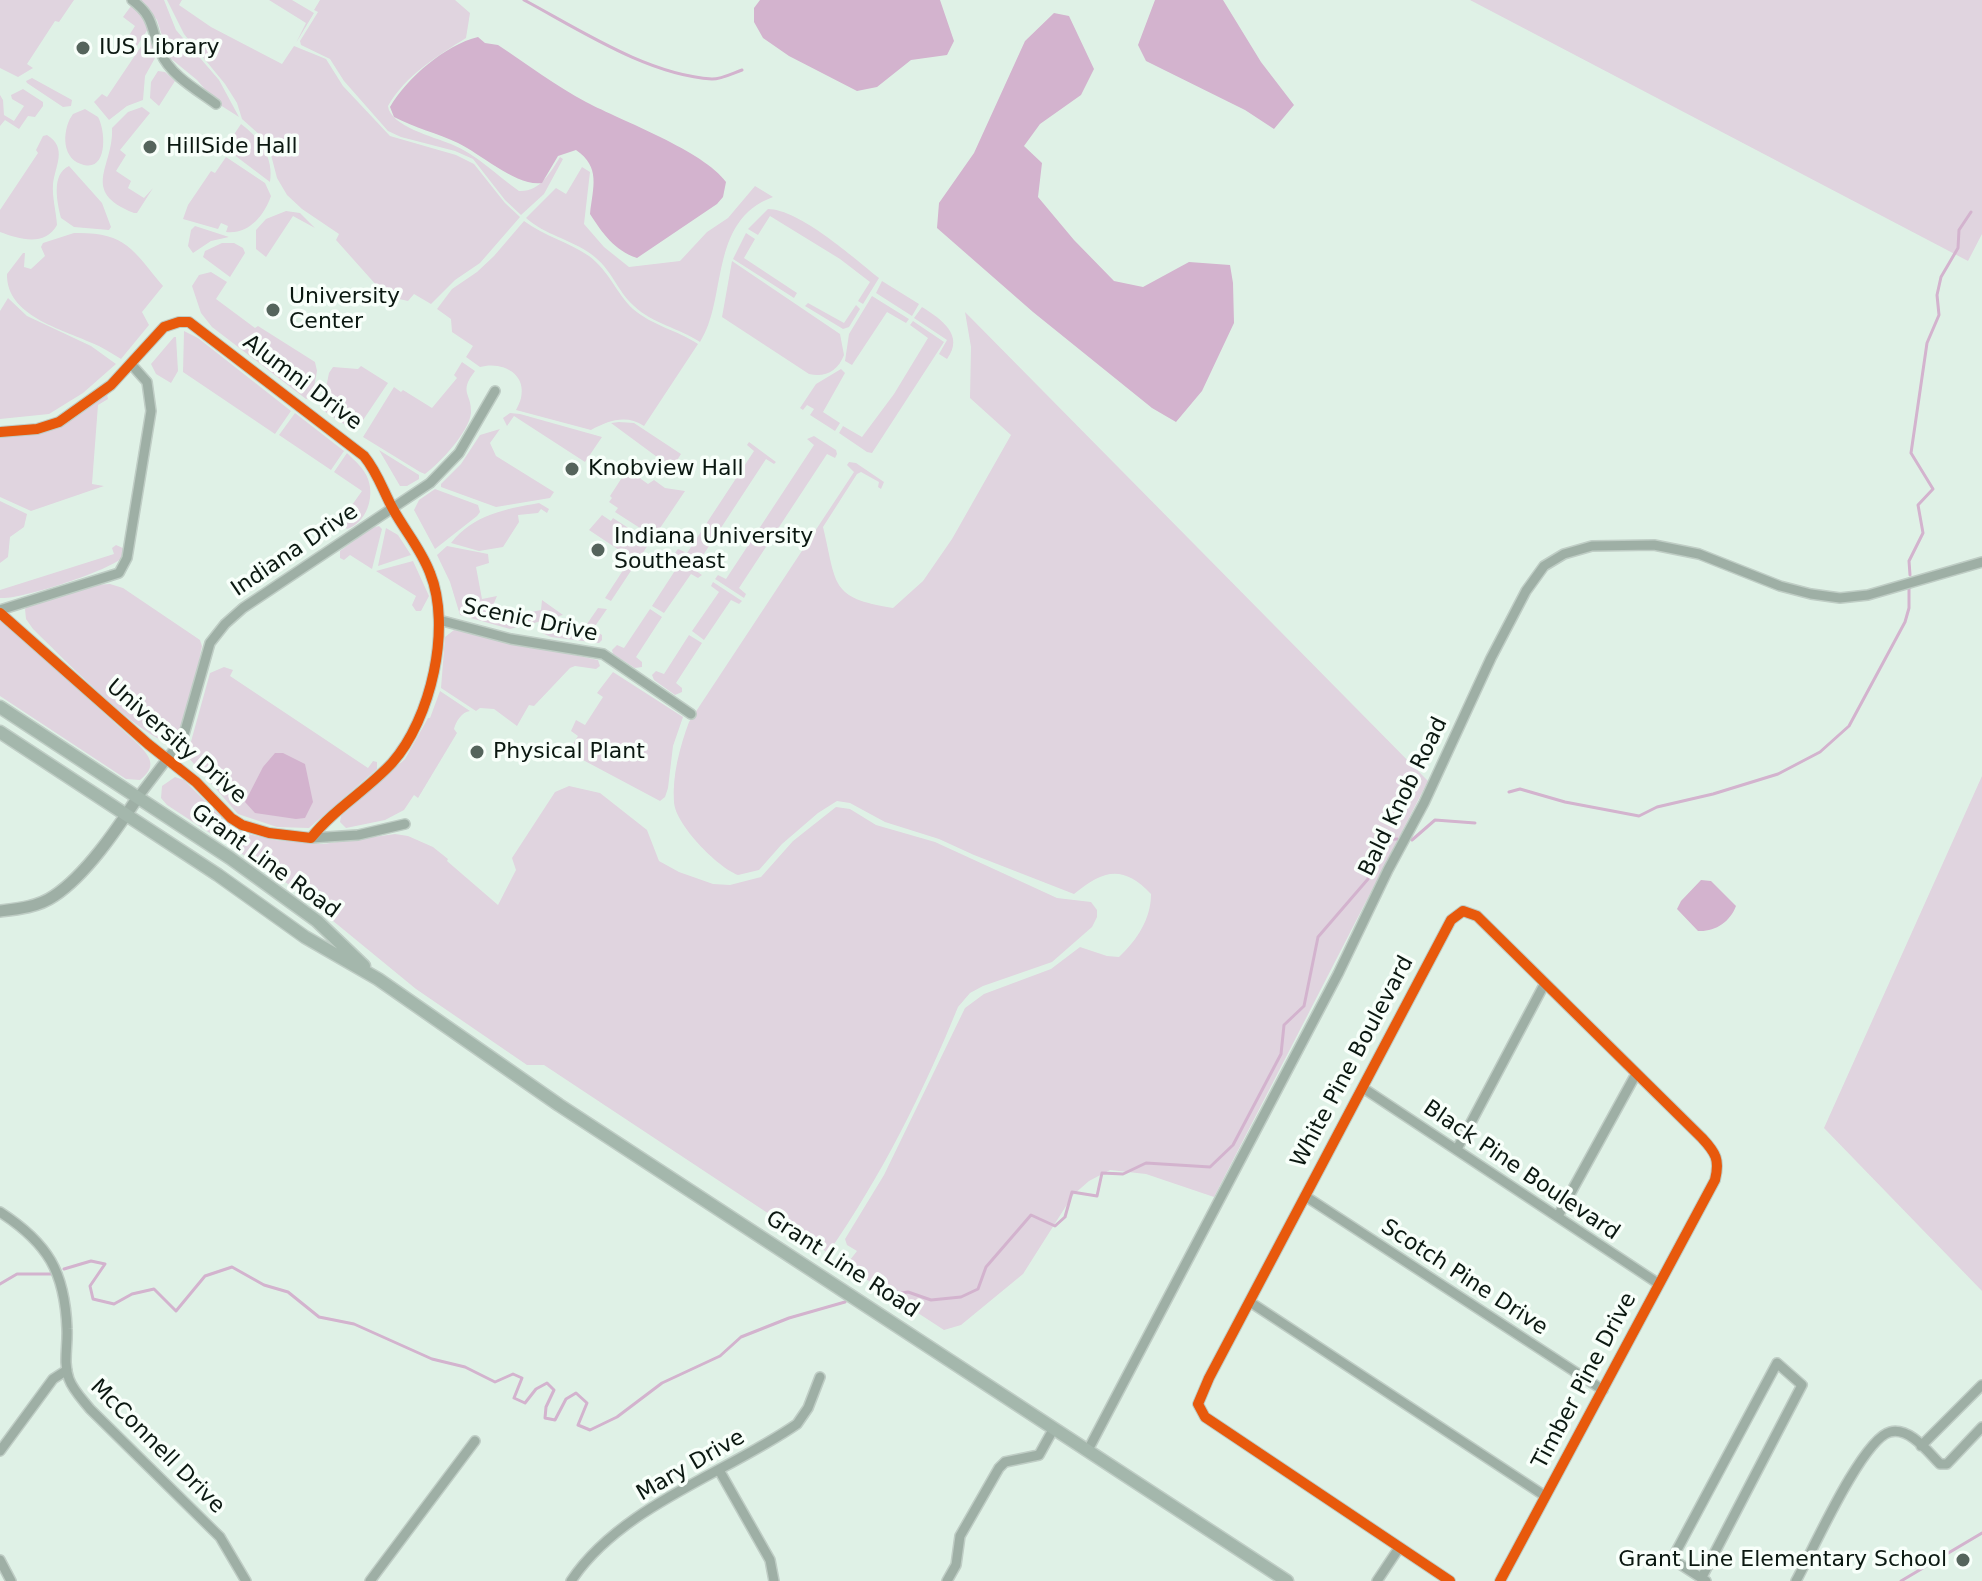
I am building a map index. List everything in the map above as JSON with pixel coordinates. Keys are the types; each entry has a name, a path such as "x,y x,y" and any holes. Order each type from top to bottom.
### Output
{"main road":[{"name":"Grant Line Road","path":"0,707 138,797 317,921 378,979"},
{"name":"Grant Line Road","path":"0,732 305,937 378,979 559,1105 1287,1581"}],"street":[{"path":"132,0 146,12 153,24 160,52 166,61 216,104"},
{"name":"Alumni Drive","path":"0,432 37,429 59,422 111,385 164,327 189,322 364,456 382,482 392,508 431,573 440,604 435,664 416,725 391,764 339,808 311,838"},
{"path":"0,612 119,573 127,558 151,411 147,382 131,364"},
{"name":"Indiana Drive","path":"138,797 187,730 210,643 225,624 243,608 430,483 467,441 495,391"},
{"name":"Bald Knob Road","path":"1088,1450 1338,974 1424,803 1491,658 1526,591 1544,566 1564,554 1592,546 1654,545 1699,554 1780,586 1840,598 1868,595 1982,562"},
{"name":"University Drive","path":"0,612 242,825 269,833 311,838 358,835 405,824"},
{"name":"Scenic Drive","path":"439,620 511,639 603,654 691,714"},
{"path":"0,911 32,906 53,897 81,872 138,797"},
{"name":"White Pine Boulevard","path":"1450,1581 1230,1434 1200,1410 1200,1397 1456,914 1470,912 1477,916 1714,1150 1719,1165 1715,1180 1659,1284"},
{"path":"1457,1149 1545,983"},
{"path":"1558,1216 1636,1074"},
{"name":"Black Pine Boulevard","path":"1363,1088 1659,1284"},
{"name":"Scotch Pine Drive","path":"1305,1196 1603,1390"},
{"name":"McConnell Drive","path":"0,1212 37,1239 56,1268 65,1306 67,1370 74,1390 220,1537 246,1581"},
{"name":"Timber Pine Drive","path":"1250,1302 1545,1496 1659,1284"},
{"path":"1777,1363 1802,1385 1704,1579 1672,1559 1777,1363"},
{"path":"0,1451 53,1379 67,1370"},
{"name":"Mary Drive","path":"571,1581 608,1539 642,1514 797,1424 808,1408 820,1377"},
{"path":"1921,1446 1982,1385"},
{"path":"1796,1581 1871,1445 1892,1431 1902,1433 1940,1464 1947,1464 1982,1427"},
{"path":"947,1581 956,1565 960,1536 999,1468 1005,1462 1039,1455 1054,1428"},
{"path":"370,1581 475,1441"},
{"path":"719,1470 770,1560 774,1581"},
{"path":"1500,1581 1545,1496"},
{"path":"1377,1581 1399,1548"},
{"path":"0,1560 11,1581"}],"shaded area":[{"path":"0,0 74,0 59,22 55,21 27,64 33,68 18,77 0,68"},
{"path":"140,0 164,0 176,30 219,80 239,117 217,103 197,80 169,57 157,20"},
{"path":"167,0 182,0 179,5 211,27 282,64 294,46 326,59 343,86 390,136 456,155 474,164 520,217 480,263 455,280 431,304 414,294 408,301 386,296 336,240 339,234 287,195 261,136 242,119 237,103 184,34"},
{"path":"269,0 292,0 314,13 296,43 306,23"},
{"path":"320,0 455,0 470,13 466,38 403,85 388,106 391,113 404,125 470,154 519,191 539,185 560,157 563,159 544,194 521,215 473,159 388,131 344,81 330,59 301,45 300,41 318,12 314,10"},
{"path":"760,0 940,0 954,41 947,55 911,60 877,87 857,91 789,56 763,38 754,22 754,8"},
{"path":"1155,0 1223,0 1261,62 1294,105 1274,129 1245,110 1146,61 1138,45"},
{"path":"1470,0 1982,0 1982,234 1968,261"},
{"path":"131,6 141,15 148,29 133,52 123,45 135,26 123,17"},
{"path":"1054,13 1069,16 1094,69 1081,95 1040,124 1024,146 1042,163 1038,197 1114,281 1143,287 1189,262 1230,265 1234,323 1202,391 1176,422 1152,408 1033,312 937,228 939,203 974,153 1025,41"},
{"path":"478,37 485,43 498,45 586,102 700,159 726,182 723,197 637,258 615,246 590,214 594,178 589,163 576,150 558,156 542,183 532,183 510,175 458,143 394,117 390,107 417,74 453,47"},
{"path":"151,38 155,58 145,76 143,100 127,106 109,120 94,102 102,94 107,97 146,39"},
{"path":"158,71 165,72 175,81 159,106 150,98 151,82"},
{"path":"32,78 72,100 71,106 63,107 27,83"},
{"path":"23,89 43,102 43,106 35,117 28,116 19,129 5,120 0,126 0,95 4,115 14,121 24,106 12,99 11,95"},
{"path":"142,107 150,113 120,150 126,155 116,171 131,181 128,188 144,198 153,188 134,213 117,205 108,196 103,187 103,177 112,128 128,112"},
{"path":"85,109 98,117 103,132 103,150 96,163 90,165 74,160 65,141 73,114"},
{"path":"241,124 254,136 268,157 270,182 225,148"},
{"path":"47,135 59,151 53,189 57,225 52,232 39,239 23,239 0,232 0,210 38,153 36,150 43,136"},
{"path":"226,157 265,183 271,196 264,210 254,223 234,232 226,232 228,226 221,223 218,229 183,219 188,205 211,171 215,173"},
{"path":"69,166 102,203 111,227 109,230 74,227 61,218 58,182 63,170"},
{"path":"582,167 590,172 584,224 604,247 629,267 680,261 707,232 728,218 755,186 773,197 752,208 738,224 723,262 709,324 700,342 641,312 591,254 526,218 556,188 566,194"},
{"path":"768,209 781,211 810,226 879,278 863,304 858,301 870,282 840,259 770,216 758,235 748,229"},
{"path":"286,211 300,213 315,228 293,216 266,257 256,249 256,230 266,219"},
{"path":"524,221 589,256 627,303 641,315 698,344 644,426 624,420 591,430 516,410 522,389 516,375 503,367 480,367 466,357 473,346 452,332 451,319 437,309 452,289 494,256"},
{"path":"195,226 229,237 211,241 193,253 188,246 191,230"},
{"path":"74,233 105,236 126,245 163,286 142,312 149,325 121,359 38,319 16,301 9,288 7,274 23,253 24,267 31,269 45,256 41,247 43,243"},
{"path":"746,233 755,239 744,258 797,293 794,298 733,259"},
{"path":"222,243 234,243 245,253 230,277 203,257 205,251"},
{"path":"732,261 840,334 844,355 835,369 826,374 809,374 722,317"},
{"path":"211,272 227,282 216,299 255,328 258,326 315,362 317,371 312,398 306,399 212,327 201,313 192,286 199,275"},
{"path":"882,281 919,304 912,316 876,293"},
{"path":"872,296 909,319 906,323 887,312 852,365 845,361 849,334"},
{"path":"8,298 27,316 91,346 116,364 83,393 49,414 0,419 0,311"},
{"path":"808,303 844,323 856,305 860,309 849,327 843,329 805,306"},
{"path":"922,307 943,322 952,335 952,350 947,359 939,354 947,340 914,318"},
{"path":"965,312 1428,781 1214,1197 1146,1174 1110,1170 1089,1181 1073,1195 1023,1274 961,1325 944,1330 835,1259 841,1255 850,1260 857,1251 847,1245 845,1239 884,1175 965,1008 984,994 1051,969 1080,947 1119,957 1142,928 1149,912 1151,894 1131,878 1112,874 1094,880 1074,894 939,839 885,822 850,803 837,801 782,844 759,870 738,875 698,844 681,822 674,802 674,782 689,722 854,472 847,465 849,462 856,463 884,482 881,489 879,482 861,472 857,474 823,527 834,575 846,593 872,604 893,608 923,581 952,539 1011,435 970,398 971,347"},
{"path":"913,321 944,342 872,453 867,452 839,433 843,426 862,437 894,394 928,338 910,325"},
{"path":"184,331 198,338 291,411 275,434 183,372"},
{"path":"174,337 178,371 171,383 156,374 151,364"},
{"path":"462,362 475,371 467,384 471,406 469,421 453,446 425,474 363,437 394,387 432,408 457,378 454,375"},
{"path":"361,366 388,383 357,429 353,430 322,407 333,367 358,369"},
{"path":"841,369 845,373 823,412 840,423 835,431 810,415 814,409 807,405 803,410 800,408 816,384"},
{"path":"107,394 108,399 98,405 92,484 104,486 31,511 0,497 0,436 58,426"},
{"path":"295,413 344,451 331,470 279,435"},
{"path":"510,413 602,437 585,462 514,416 507,426 503,418"},
{"path":"611,423 634,423 681,454 672,468"},
{"path":"500,429 490,443 496,456 554,492 550,498 496,507 441,487 480,435"},
{"path":"814,436 836,450 837,454 835,458 827,454 739,588 746,594 744,598 715,579 718,575 726,579 814,445 807,439"},
{"path":"749,442 776,462 774,464 766,459 696,566 675,553 678,549 687,553 754,451 747,445"},
{"path":"379,450 419,475 419,479 407,486 400,486"},
{"path":"347,453 366,475 370,494 364,516 347,529 341,523 342,519 362,491 334,472"},
{"path":"634,459 644,465 639,475 648,484 654,480 665,488 685,491 654,537 615,512 618,508 609,502"},
{"path":"435,489 478,505 480,512 435,549 414,510 419,500"},
{"path":"0,501 27,514 24,527 10,537 8,557 0,563"},
{"path":"539,503 549,509 547,513 541,509 538,513 518,515 519,522 503,547 479,551 451,543 480,520 502,511"},
{"path":"602,515 611,521 613,518 650,542 611,601 605,598 631,558 589,530"},
{"path":"379,526 382,529 372,569 350,555 344,560 340,558 340,551 371,528"},
{"path":"386,528 398,535 411,555 378,566"},
{"path":"116,545 125,549 123,557 101,570 44,590 0,598 0,590 114,554 112,548"},
{"path":"447,546 488,554 489,563 476,567 482,599 497,596 491,610 518,627 510,629 460,615 450,582 437,555"},
{"path":"674,556 702,575 698,578 691,574 664,613 652,606 678,566 671,560"},
{"path":"413,561 429,596 421,611 416,611 412,605 416,596 376,571"},
{"path":"713,582 742,601 739,604 731,600 704,640 692,631 719,592 711,586"},
{"path":"110,584 123,588 200,640 202,646 187,713 177,736 170,742 158,738 121,712 60,656 26,619 25,609 30,605 94,585"},
{"path":"542,600 563,615 527,625 517,619 517,615 541,610"},
{"path":"598,608 607,609 593,629 602,635 599,643 542,633 544,628 564,624 580,634"},
{"path":"650,609 662,617 636,657 642,662 642,667 635,668 613,654 612,650 617,645 624,648"},
{"path":"0,619 143,749 150,766 140,780 126,779 0,696"},
{"path":"454,630 598,660 600,666 596,669 570,668 534,706 529,705 517,726 494,709 480,708 476,711 441,688 445,637"},
{"path":"689,635 702,643 676,683 682,692 675,695 654,680 652,675 656,671 664,674"},
{"path":"224,667 233,670 230,676 368,768 373,761 377,762 377,769 309,828 277,827 238,814 187,756 210,673"},
{"path":"613,672 683,717 673,746 668,788 660,801 568,752 578,736 571,731 576,720 585,725 603,697 597,693"},
{"path":"440,691 470,711 458,720 454,729 457,733 418,798 414,795 404,810 385,820 346,828 340,822 341,816 405,759 430,718"},
{"path":"275,753 283,753 305,764 313,802 305,818 255,813 245,802 263,767"},
{"path":"1982,776 1982,1291 1824,1128"},
{"path":"175,777 184,780 231,827 244,833 274,840 323,844 395,834 408,836 433,847 498,905 516,870 512,858 555,792 569,786 600,793 647,830 659,861 713,884 730,885 761,877 793,841 836,807 850,809 876,825 935,842 1057,898 1091,902 1097,910 1097,917 1092,927 1052,962 983,986 970,993 958,1007 900,1134 866,1195 828,1253 544,1065 527,1065 416,989 288,884 167,805 161,798 162,786"},
{"path":"1701,880 1711,881 1736,906 1721,925 1698,931 1677,909"}],"waterway":[{"path":"524,0 615,49 664,69 712,79 742,70"},
{"path":"1910,575 1909,561 1923,533 1918,505 1933,489 1911,453 1927,343 1939,315 1937,295 1941,277 1958,248 1959,230 1971,212"},
{"path":"1509,792 1520,789 1565,802 1639,816 1657,807 1778,774 1820,752 1849,726 1905,622 1909,608 1909,585"},
{"path":"1412,840 1435,820 1475,823"},
{"path":"883,1296 908,1292 931,1300 961,1297 978,1289 986,1267 1031,1215 1055,1226 1065,1217 1072,1192 1097,1196 1102,1173 1123,1174 1146,1163 1210,1167 1233,1145 1281,1054 1284,1025 1304,1006 1318,937 1368,879 1375,840 1397,839"},
{"path":"64,1269 91,1261 105,1264 90,1286 93,1299 114,1304 132,1294 154,1289 176,1311 205,1276 232,1267 264,1285 288,1292 319,1317 354,1324 432,1359 465,1367 495,1382 513,1374 522,1378 514,1398 525,1403 536,1389 547,1383 554,1390 546,1407 545,1418 555,1420 566,1399 576,1393 587,1403 578,1425 590,1430 617,1417 662,1383 720,1356 741,1337 789,1318 845,1302"},
{"path":"0,1284 17,1274 51,1274"},
{"path":"1901,1581 1982,1533"}],"cycle path":[{"path":"0,432 37,429 59,422 111,385 164,327 189,322 364,456 430,573 439,619 438,645 427,698 406,744 382,773 311,838 269,833 242,825 231,818 196,782 148,744 0,613"},
{"path":"1450,1581 1205,1417 1198,1404 1451,920 1463,911 1477,916 1702,1138 1717,1162 1715,1180 1500,1581"}],"place":[{"name":"IUS Library","path":"83,48"},
{"name":"HillSide Hall","path":"150,147"},
{"name":"University Center","path":"273,310"},
{"name":"Knobview Hall","path":"572,469"},
{"name":"Indiana University Southeast","path":"598,550"},
{"name":"Physical Plant","path":"477,752"},
{"name":"Grant Line Elementary School","path":"1963,1560"}]}
